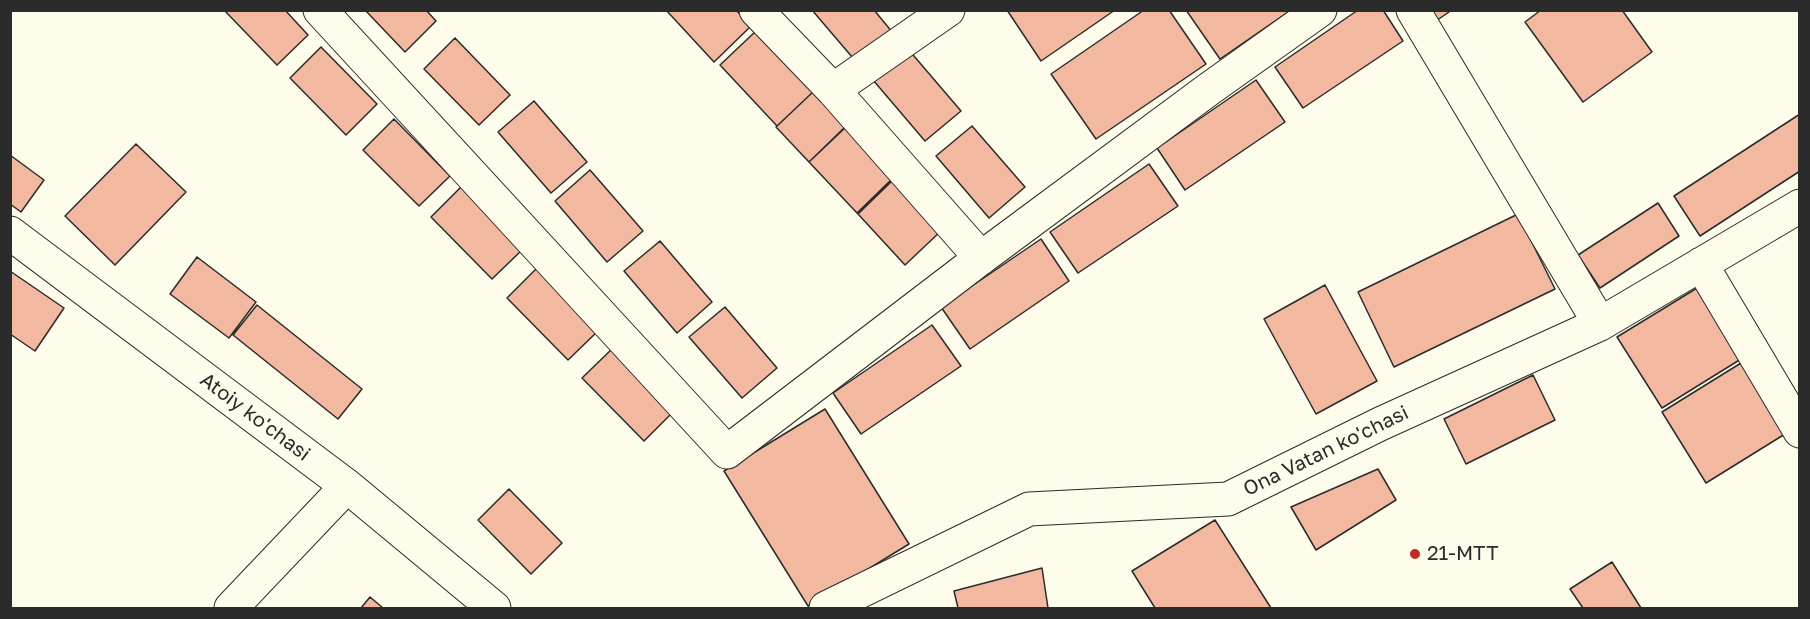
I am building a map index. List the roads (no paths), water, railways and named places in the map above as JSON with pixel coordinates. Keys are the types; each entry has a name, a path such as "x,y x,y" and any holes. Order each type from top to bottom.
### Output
{"street":[{"path":"320,10 727,452 981,258 1320,10"},
{"path":"756,10 833,90 981,258"},
{"path":"833,90 948,10"},
{"path":"1413,10 1600,324"},
{"name":"Ona Vatan ko'chasi","path":"826,609 1029,509 1228,499 1380,424 1600,324 1800,206"},
{"name":"Atoiy ko'chasi","path":"10,233 347,486 494,609"},
{"path":"1701,264 1800,431"},
{"path":"231,609 347,486"}],"place":[{"name":"21-MTT","path":"1415,554"}]}
